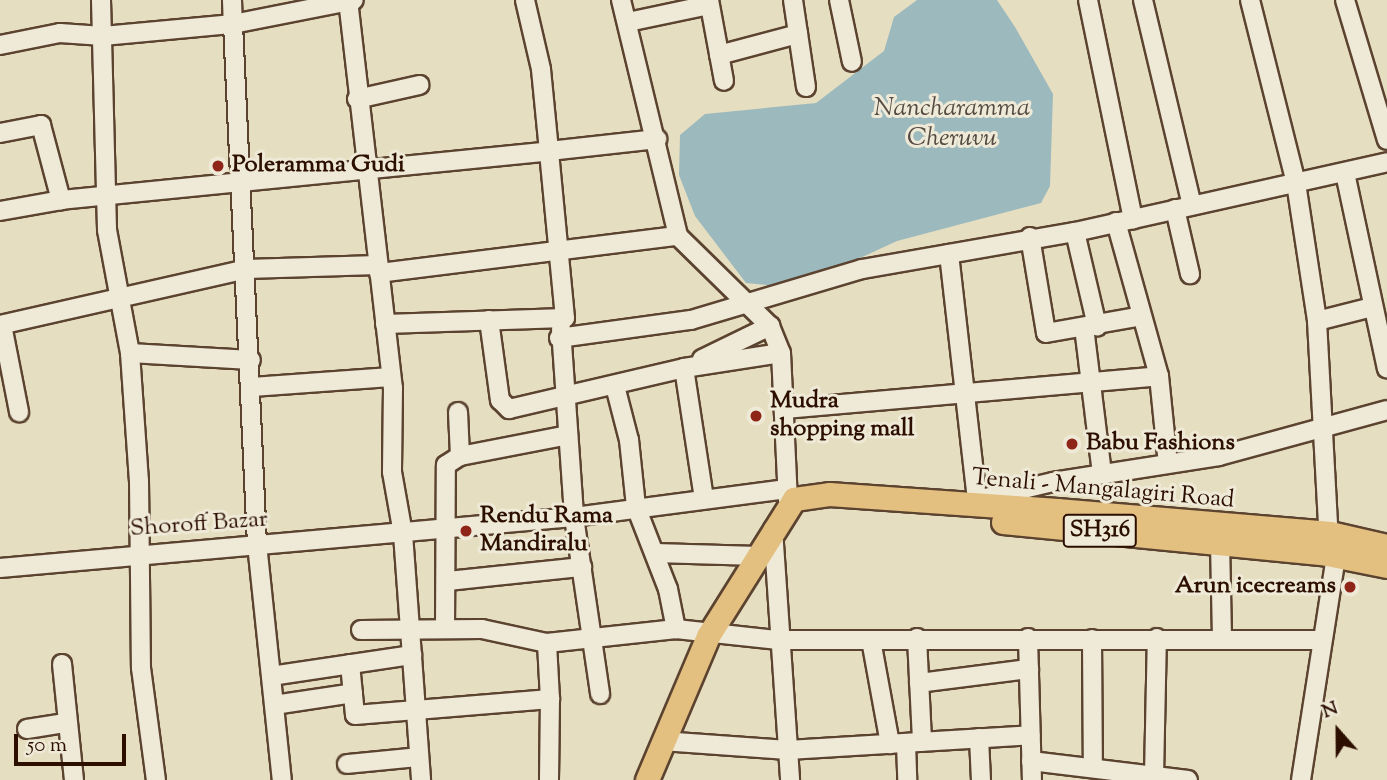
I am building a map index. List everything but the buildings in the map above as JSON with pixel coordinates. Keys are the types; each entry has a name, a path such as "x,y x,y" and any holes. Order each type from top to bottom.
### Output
{"main road":[{"name":"Tenali - Mangalagiri Road","path":"788,496 814,497 829,494 969,502 1331,548 1387,566"},
{"path":"647,780 708,636 758,556 788,496"},
{"name":"Tenali - Mangalagiri Road","path":"814,497 830,506 1220,542 1331,548 1387,546"}],"street":[{"path":"102,0 109,195 107,230 130,353 141,668 156,780"},
{"path":"232,0 237,183 246,269 257,544 282,780"},
{"path":"0,45 60,33 103,36 233,24 350,0 364,170 391,377 392,472 403,534 411,628 412,710 421,780"},
{"path":"525,0 541,69 555,252 565,318 559,338 574,517 600,694"},
{"path":"621,0 657,139 678,236 770,326 782,354 788,496"},
{"path":"793,0 806,87"},
{"path":"839,0 852,61"},
{"path":"1088,0 1142,316 1159,376 1168,464"},
{"path":"1143,0 1183,207 1190,274"},
{"path":"1250,0 1296,183 1317,321 1326,424 1331,548 1301,780"},
{"path":"1345,0 1387,140"},
{"path":"628,22 709,3 724,81"},
{"path":"719,55 798,34"},
{"path":"357,99 419,85"},
{"path":"0,133 41,125 61,200"},
{"path":"0,211 61,200 657,139"},
{"path":"559,338 691,320 862,269 1030,237 1075,232 1387,162"},
{"path":"1345,173 1387,369"},
{"path":"1075,232 1090,327 1090,383 1102,474"},
{"path":"19,412 1,325 119,302 246,269 378,269 555,252 678,236"},
{"path":"1030,237 1046,333 1142,316"},
{"path":"949,254 968,394 969,502 1102,474 1219,456 1326,424 1387,410"},
{"path":"1317,321 1372,307"},
{"path":"385,324 565,318"},
{"path":"489,320 502,407 563,400 684,368 782,354"},
{"path":"684,368 770,326"},
{"path":"130,353 251,360"},
{"path":"684,368 704,499"},
{"path":"785,409 1159,376"},
{"path":"252,387 391,377"},
{"path":"615,387 629,440 636,507 655,553 676,629"},
{"path":"458,412 460,456"},
{"path":"445,629 449,529 446,465 460,456 568,435"},
{"name":"Shoroff Bazar","path":"0,568 257,544 403,534 574,517 704,499 788,496"},
{"path":"773,528 778,640 790,780"},
{"path":"1220,542 1222,636"},
{"path":"655,553 758,556"},
{"path":"448,581 582,567"},
{"path":"361,630 482,629 547,643 593,642 676,629 708,636 778,640 1222,636 1320,640"},
{"path":"907,780 906,743 919,683 918,638"},
{"path":"1028,638 1032,780"},
{"path":"1154,776 1157,638"},
{"path":"1092,639 1093,768"},
{"path":"871,640 906,743"},
{"path":"547,643 550,780"},
{"path":"271,677 412,655"},
{"path":"62,664 74,780"},
{"path":"350,664 355,715 550,699"},
{"path":"919,683 1029,669"},
{"path":"274,705 352,693"},
{"path":"26,729 66,723"},
{"path":"662,741 788,750 1031,735"},
{"path":"979,738 981,780"},
{"path":"347,764 419,757"},
{"path":"1031,761 1188,780"}],"water":[{"name":"Nancharamma Cheruvu","path":"917,0 997,0 1015,27 1053,94 1050,186 1041,203 897,241 847,264 776,286 746,283 695,216 679,175 680,135 705,114 816,103 884,51 894,17"}],"place":[{"name":"Poleramma Gudi","path":"218,166"},
{"name":"Mudra shopping mall","path":"756,416"},
{"name":"Babu Fashions","path":"1072,444"},
{"name":"Rendu Rama Mandiralu","path":"466,531"},
{"name":"Arun icecreams","path":"1350,587"}]}
